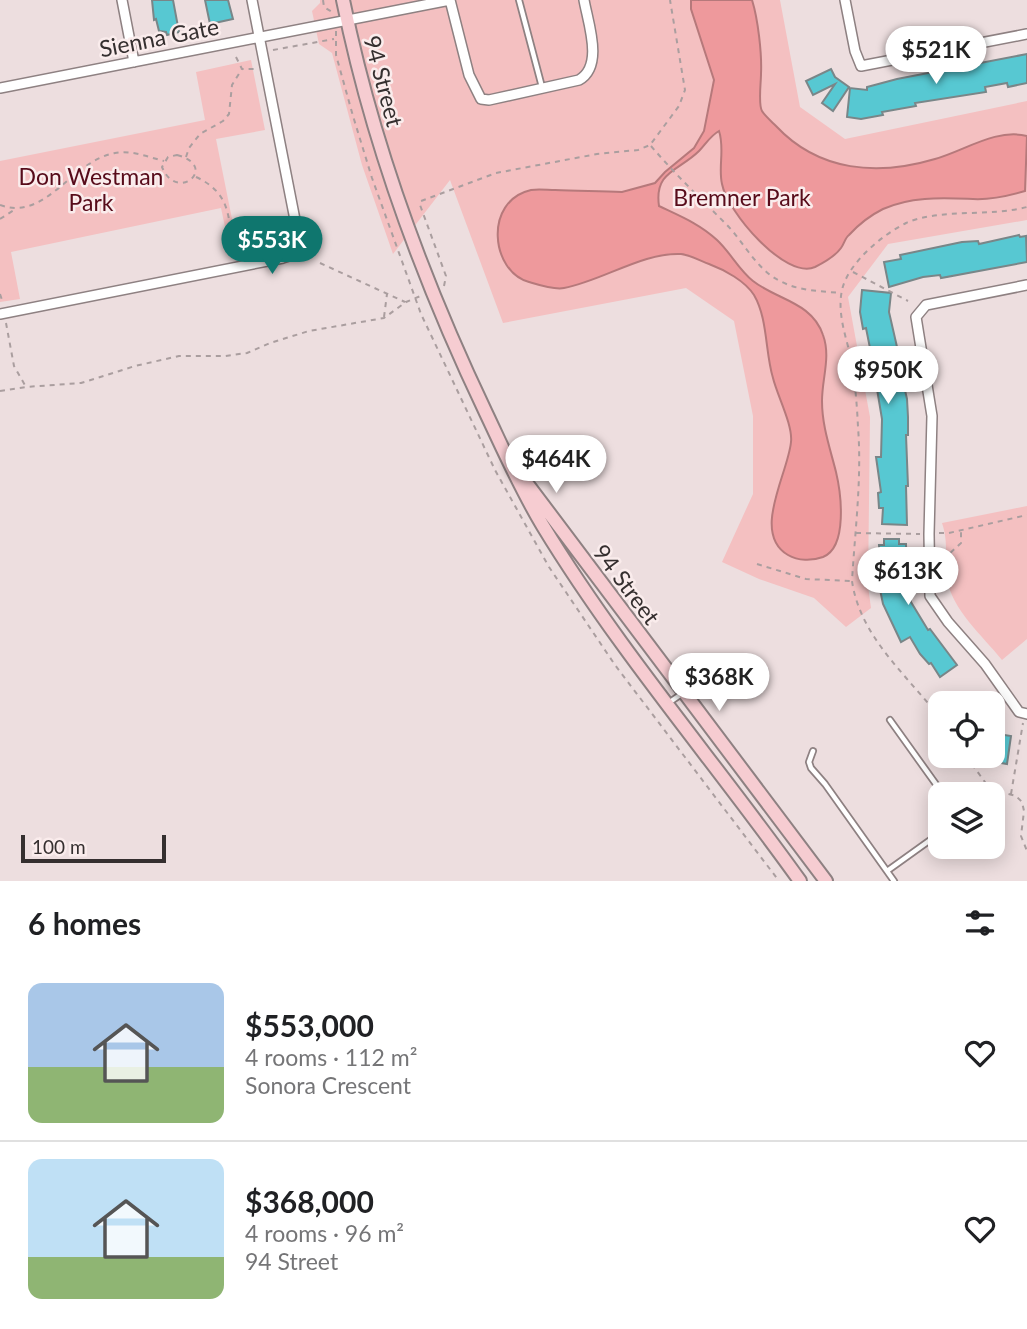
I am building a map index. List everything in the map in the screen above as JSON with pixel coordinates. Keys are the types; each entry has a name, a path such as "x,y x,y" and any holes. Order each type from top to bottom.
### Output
{"main road":[{"name":"94 Street","path":"343,0 386,166 431,291 513,473 543,527 600,613 800,881"},
{"name":"94 Street","path":"500,444 538,500 826,881"}],"street":[{"path":"122,0 134,62"},
{"path":"2,310 283,258 295,251 298,235 251,0"},
{"path":"450,0 469,75 481,99 489,100 579,80 586,76 593,55 583,0"},
{"name":"Sienna Gate","path":"0,88 450,0"},
{"path":"845,0 860,66 1027,34"},
{"path":"1026,714 1018,712 985,664 948,622 930,596 932,416 916,317 926,305 1027,285"}],"lane":[{"path":"519,0 542,89"},
{"path":"666,704 699,681"},
{"path":"890,720 934,782"},
{"path":"813,751 811,768 894,881"},
{"path":"887,871 928,842"}],"path":[{"path":"0,391 81,383 179,356 238,355 309,331 384,318 407,302 445,286 447,279 420,205 421,201 496,173 597,154 638,150 650,145 678,106 685,90 670,0"},
{"path":"274,50 336,39"},
{"path":"236,57 242,69"},
{"path":"242,69 254,69"},
{"path":"186,157 189,148 200,134 223,121 229,114 232,85 242,69"},
{"path":"650,145 726,225 765,271 791,286 841,293"},
{"path":"0,219 16,209 38,203 74,173 116,153 148,156 164,162"},
{"path":"168,157 186,157 195,166 195,177 186,183 175,181 165,174 162,167 168,157"},
{"path":"195,177 214,187 224,199 234,256"},
{"path":"0,205 16,209"},
{"path":"928,704 867,627 857,606 852,581 859,429 851,362 842,321 841,293 864,254 884,235 910,222 955,214 1027,207"},
{"path":"320,263 407,302"},
{"path":"852,271 908,301"},
{"path":"384,318 387,293"},
{"path":"0,294 2,310"},
{"path":"6,324 14,366 26,387"},
{"path":"941,533 1027,515"},
{"path":"941,554 949,554 961,543 961,530"},
{"path":"856,533 918,534"},
{"path":"757,565 806,579 824,582 852,581"},
{"path":"1011,795 1026,714"},
{"path":"975,768 990,789 1016,796 1022,802 1025,814 1021,836 1027,851"}],"green space":[{"name":"Bremner Park","path":"320,0 780,0 800,107 845,139 1027,101 1027,220 888,244 848,297 870,417 868,586 871,608 846,627 814,598 759,579 722,562 753,494 753,416 734,321 686,288 503,323 450,180 393,254 362,165 332,53 319,44 312,11"},
{"name":"Don Westman Park","path":"251,60 265,130 216,139 239,254 231,255 221,208 11,252 20,299 0,302 0,161 205,120 196,72"},
{"path":"1027,506 1027,639 1002,660 969,622 955,601 947,578 942,523"}],"shaded area":[{"path":"691,0 752,0 760,47 762,111 793,141 830,161 850,166 892,167 935,159 1004,135 1027,136 1025,191 993,198 928,199 894,205 865,220 848,236 836,253 815,267 803,268 774,254 734,210 722,184 719,131 691,158 664,178 660,185 659,206 710,234 753,281 811,315 823,335 826,359 822,410 838,481 841,519 831,551 823,557 810,560 788,555 777,545 772,533 774,502 791,435 770,368 759,304 745,285 722,269 681,254 652,257 578,284 551,288 516,276 500,251 499,221 505,208 516,197 531,190 622,192 655,183 694,148 704,131 714,80 691,9"}],"building":[{"path":"152,0 173,0 179,32 167,35 166,32 159,31 156,19 154,20"},
{"path":"205,0 228,0 233,19 210,24"},
{"path":"1027,54 1027,83 1008,87 1007,83 985,87 986,92 915,103 916,106 882,112 883,115 861,119 847,117 850,88 867,90 867,87 897,79"},
{"path":"831,69 835,77 849,87 833,111 822,103 835,84 813,95 806,81"},
{"path":"1019,235 1026,236 1027,262 941,278 940,275 923,277 889,287 884,262 901,259 900,255 962,242 978,241 979,244"},
{"path":"862,290 891,293 889,312 907,399 907,525 882,524 883,508 879,508 878,493 881,492 876,457 881,457 882,419 875,377 872,378 870,369 874,368 866,328 863,329 860,312"},
{"path":"884,539 899,539 899,544 906,544 907,584 911,602 928,630 930,629 957,665 940,677 931,663 920,654 910,637 901,642 883,604 877,575 881,575 879,545 884,545"},
{"path":"1005,735 1011,736 1005,764"}]}
